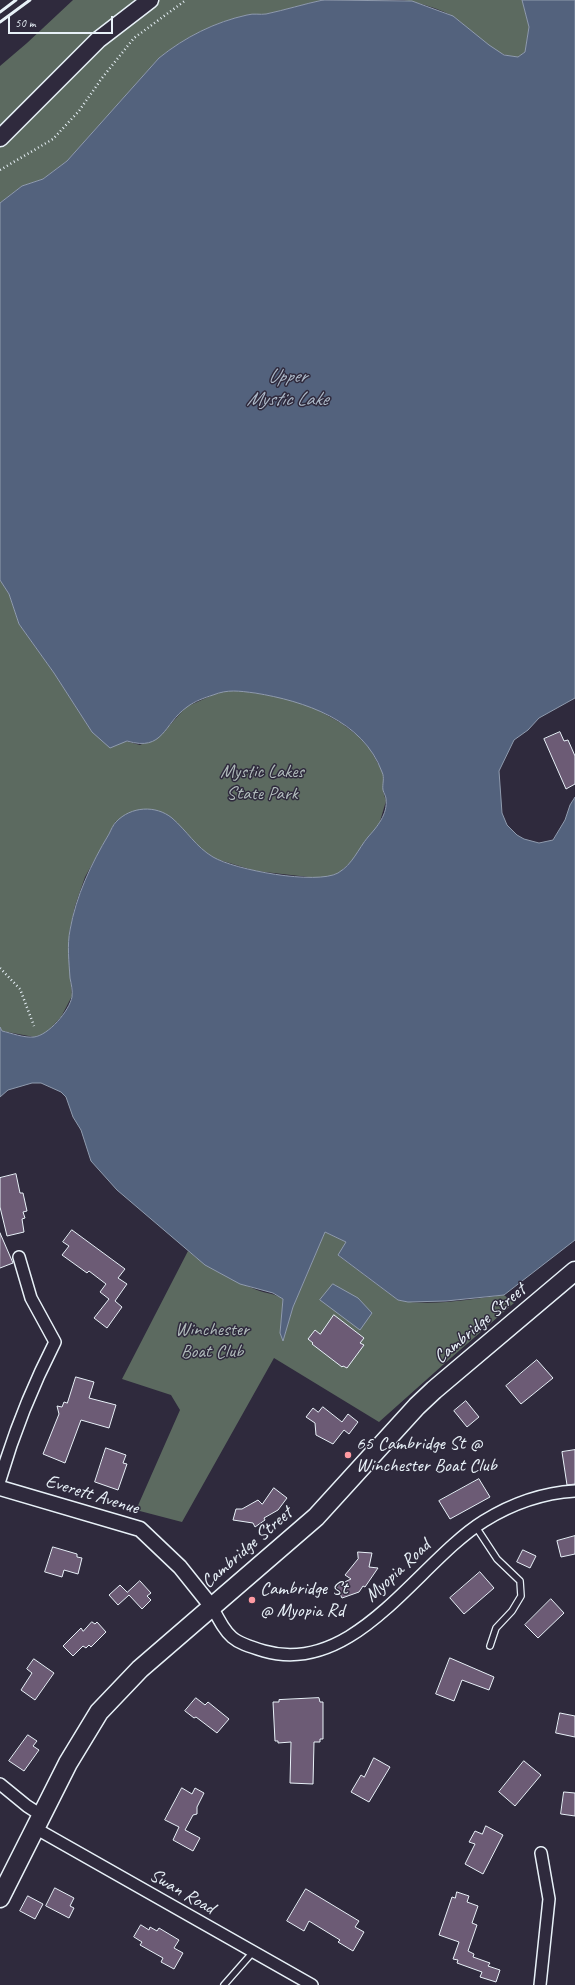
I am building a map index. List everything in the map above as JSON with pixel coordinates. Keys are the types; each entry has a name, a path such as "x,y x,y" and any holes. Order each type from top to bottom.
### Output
{"highway":[{"name":"Cambridge Street","path":"0,1898 79,1743 99,1712 140,1669 316,1517 422,1401 575,1271"}],"main road":[{"path":"0,138 98,40 150,0"}],"street":[{"path":"0,1480 14,1432 36,1379 55,1342 32,1298 19,1257"},
{"name":"Everett Avenue","path":"0,1488 140,1529 180,1567 212,1607"},
{"name":"Myopia Road","path":"212,1607 227,1635 244,1645 279,1655 304,1654 321,1650 349,1638 409,1588 446,1550 476,1527 519,1502 556,1492 575,1491"},
{"name":"Swan Road","path":"0,1784 27,1806 38,1822 253,1952 312,1985"},
{"path":"540,1985 549,1899 541,1853"}],"lane":[{"path":"476,1527 497,1559 520,1581 521,1596 512,1611 496,1628 490,1646"},
{"path":"224,1985 253,1952"}],"path":[{"path":"0,170 53,140 79,111 102,78 134,38 186,0"},
{"path":"0,968 20,989 34,1026"}],"green space":[{"path":"73,0 323,0 266,14 250,14 235,18 212,26 179,43 159,58 67,161 43,179 22,186 0,203 0,66"},
{"path":"402,0 522,0 529,27 525,52 518,57 500,53 449,14 429,6"},
{"name":"Mystic Lakes State Park","path":"0,580 9,594 19,624 54,673 92,732 140,745 162,734 186,707 215,694 229,690 284,698 314,708 341,723 357,735 370,749 383,773 383,791 386,801 378,828 367,838 356,857 340,872 329,877 317,878 256,871 216,859 201,849 171,817 116,821 85,877 75,906 69,933 69,963 72,996 61,1017 46,1033 34,1037 2,1031 0,1027"},
{"name":"Winchester Boat Club","path":"325,1232 346,1242 339,1256 398,1300 437,1303 504,1295 514,1303 379,1422 274,1358 182,1522 136,1510 180,1410 171,1395 122,1379 188,1251 204,1263 229,1278 283,1299 280,1333 283,1340 293,1307"}],"water":[{"name":"Upper Mystic Lake","path":"323,0 412,1 453,16 504,55 518,57 525,52 529,27 522,0 575,0 575,698 539,718 528,730 514,740 499,771 502,813 507,825 517,835 524,839 539,843 553,840 565,820 570,805 575,797 575,1240 504,1295 446,1301 408,1302 398,1300 338,1255 346,1242 325,1232 293,1307 283,1341 280,1333 283,1299 273,1293 240,1284 205,1265 117,1190 91,1161 81,1130 73,1117 66,1097 61,1092 41,1083 32,1083 8,1090 0,1097 0,1027 2,1031 22,1036 34,1037 46,1032 58,1022 67,1009 72,997 68,948 69,936 76,905 85,880 96,857 114,825 122,817 136,810 151,809 159,811 172,818 207,853 224,862 256,871 295,877 327,876 338,873 348,865 384,815 386,798 383,790 383,774 373,754 361,739 346,726 330,716 293,701 255,693 234,691 218,693 193,703 179,714 156,740 149,743 127,741 110,748 92,732 54,673 19,624 9,594 0,580 0,203 22,186 43,179 67,161 159,58 179,43 212,26 235,18 250,14 266,14"},
{"path":"333,1284 358,1298 372,1313 360,1330 320,1300"}],"building":[{"path":"560,732 564,741 568,740 575,756 575,784 566,789 544,739"},
{"path":"16,1174 20,1193 23,1193 27,1211 23,1212 25,1218 22,1219 24,1232 7,1236 0,1207 0,1178"},
{"path":"72,1230 125,1269 118,1278 127,1284 115,1301 122,1307 107,1328 94,1318 109,1299 100,1292 106,1284 89,1271 87,1273 62,1255 69,1246 63,1242"},
{"path":"0,1233 13,1263 0,1268"},
{"path":"334,1315 364,1338 360,1343 364,1345 347,1368 342,1367 312,1344 313,1343 308,1339 315,1330 320,1334"},
{"path":"537,1360 553,1378 521,1404 506,1386"},
{"path":"76,1377 94,1382 89,1398 116,1405 109,1428 81,1420 65,1463 43,1454 59,1414 57,1406 62,1407 64,1402 67,1403"},
{"path":"466,1401 479,1417 467,1427 454,1411"},
{"path":"323,1407 342,1422 348,1414 358,1422 349,1434 344,1430 333,1444 316,1435 315,1423 306,1417 313,1408 318,1412"},
{"path":"106,1448 126,1455 123,1463 127,1464 118,1490 95,1482"},
{"path":"575,1450 575,1484 567,1485 562,1452"},
{"path":"479,1479 490,1497 450,1519 439,1501"},
{"path":"274,1488 287,1498 278,1510 264,1518 265,1520 255,1527 253,1523 233,1520 236,1509 242,1509 258,1500 262,1504"},
{"path":"575,1536 575,1554 561,1557 557,1541"},
{"path":"53,1547 77,1554 77,1557 82,1558 78,1574 64,1570 62,1577 45,1572"},
{"path":"523,1550 536,1556 530,1568 517,1562"},
{"path":"358,1552 372,1553 369,1567 378,1568 365,1587 363,1586 359,1592 342,1598 336,1586 351,1579 345,1575 358,1559"},
{"path":"480,1572 494,1588 464,1614 450,1598"},
{"path":"140,1581 151,1593 147,1596 151,1600 142,1609 129,1595 118,1605 109,1595 120,1585 127,1592"},
{"path":"551,1599 564,1613 538,1638 525,1625"},
{"path":"92,1622 95,1624 97,1622 106,1632 91,1647 89,1645 86,1648 83,1646 73,1656 63,1646 81,1628 83,1631"},
{"path":"450,1658 494,1677 489,1690 462,1680 454,1701 436,1694"},
{"path":"34,1659 54,1673 35,1700 21,1690 32,1673 27,1669"},
{"path":"196,1698 205,1705 208,1702 229,1719 217,1733 196,1717 194,1718 185,1711"},
{"path":"319,1698 320,1702 323,1702 323,1739 320,1739 320,1742 314,1742 313,1784 290,1783 291,1742 278,1743 278,1741 275,1741 273,1702 279,1702 279,1700"},
{"path":"560,1713 575,1716 575,1737 556,1733"},
{"path":"28,1735 37,1741 33,1746 39,1750 24,1771 9,1761"},
{"path":"374,1758 390,1767 369,1802 351,1792 361,1775 364,1777"},
{"path":"524,1761 541,1775 515,1806 499,1792"},
{"path":"182,1788 192,1794 195,1788 204,1793 197,1807 197,1814 193,1815 185,1830 200,1838 193,1851 173,1840 179,1827 165,1820"},
{"path":"564,1792 575,1793 575,1816 561,1814"},
{"path":"486,1826 503,1835 483,1874 465,1864 475,1844 469,1842 475,1831 482,1834"},
{"path":"55,1888 74,1898 70,1906 74,1908 69,1918 46,1906"},
{"path":"306,1889 359,1921 355,1927 364,1932 353,1951 338,1942 340,1940 309,1921 304,1931 287,1921"},
{"path":"457,1892 469,1896 467,1902 478,1906 472,1923 477,1925 468,1951 474,1954 473,1957 490,1963 488,1966 500,1970 496,1982 480,1977 482,1972 457,1963 458,1960 453,1959 459,1942 439,1935 452,1897 455,1898"},
{"path":"28,1896 43,1904 35,1919 20,1911"},
{"path":"141,1925 149,1930 150,1927 157,1931 159,1928 179,1940 174,1948 183,1953 174,1969 161,1962 163,1958 140,1945 142,1942 134,1937"}],"railway":[{"path":"0,12 16,0"},
{"path":"0,22 30,0"}],"place":[{"name":"65 Cambridge St @ Winchester Boat Club","path":"348,1455"},
{"name":"Cambridge St @ Myopia Rd","path":"252,1600"}]}
